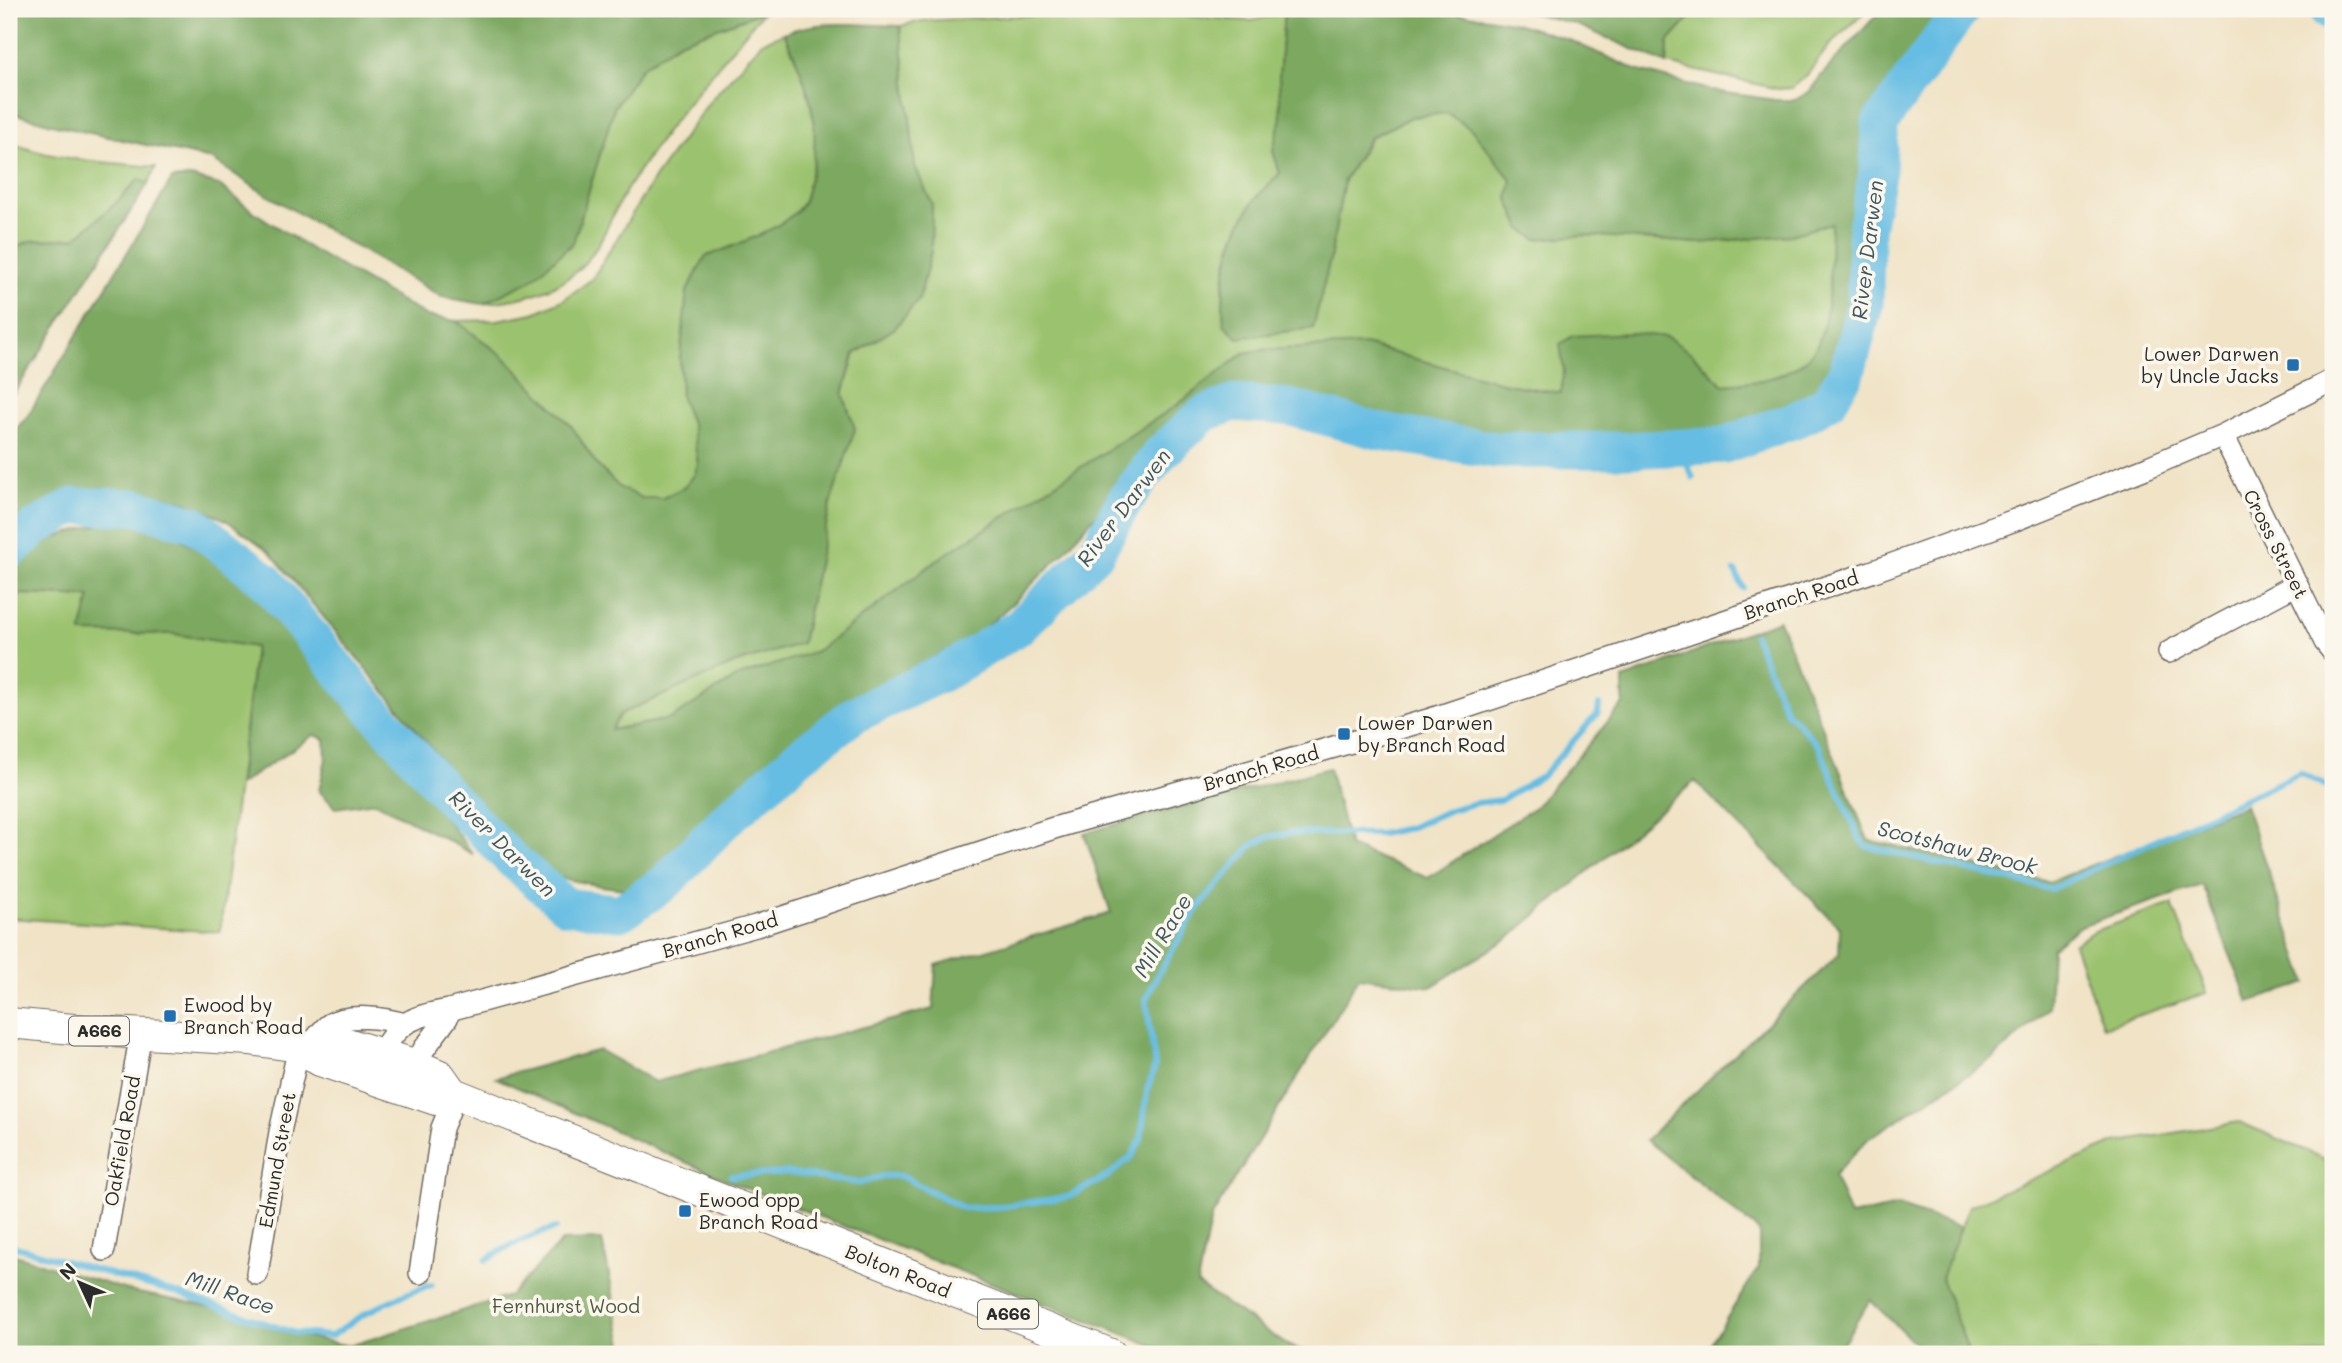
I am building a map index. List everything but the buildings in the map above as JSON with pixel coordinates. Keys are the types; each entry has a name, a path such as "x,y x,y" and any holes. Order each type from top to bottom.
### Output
{"highway":[{"name":"Bolton Road","path":"9,1023 250,1040 304,1047 320,1061 376,1065 409,1077 440,1075 454,1093 1111,1354"}],"street":[{"name":"Branch Road","path":"404,1024 415,1017 756,926 1054,828 1431,719 1871,572 2015,520 2223,435 2333,380"},
{"name":"Cross Street","path":"2223,435 2325,642 2333,652"},
{"path":"2169,652 2297,584"},
{"path":"409,1077 438,1028 447,1018 449,1010"},
{"path":"304,1047 331,1023 370,1017 404,1024 391,1038 376,1065"},
{"name":"Oakfield Road","path":"103,1250 141,1032"},
{"name":"Edmund Street","path":"257,1274 280,1132 304,1047"},
{"path":"420,1273 442,1128 454,1093"}],"green space":[{"path":"9,9 778,9 764,11 679,42 642,67 614,108 573,243 530,281 482,304 442,297 262,192 211,159 15,114 9,99"},
{"path":"1296,9 1432,9 1512,22 1567,39 1636,70 1714,91 1775,100 1795,100 1809,92 1882,9 1956,9 1874,120 1864,205 1857,304 1835,376 1818,398 1787,418 1741,429 1489,440 1304,401 1244,395 1206,406 1170,429 1063,553 976,636 835,708 780,750 689,842 632,890 546,875 480,807 270,552 226,520 186,502 142,493 75,494 9,531 9,437 27,417 172,179 191,177 219,185 254,212 311,249 427,316 456,321 503,356 572,427 597,465 620,488 642,498 663,498 683,488 694,476 698,464 692,425 681,398 680,358 687,291 705,257 772,229 785,221 803,203 813,162 814,124 806,87 784,33 826,24 900,26 915,167 932,204 931,251 919,299 895,328 854,354 843,394 855,429 831,501 802,643 736,663 620,714 611,730 670,719 739,676 817,651 940,558 1176,406 1244,353 1365,345 1506,384 1561,393 1564,371 1560,344 1573,336 1632,333 1667,337 1691,353 1723,385 1760,381 1783,373 1804,361 1813,352 1819,341 1827,309 1831,223 1791,235 1698,243 1585,235 1537,239 1521,229 1508,199 1512,180 1472,130 1447,113 1411,117 1370,137 1344,180 1330,259 1313,328 1238,338 1224,324 1223,293 1227,263 1243,219 1254,201 1280,173 1273,151 1281,117 1279,77 1284,13"},
{"path":"1515,9 1698,9 1668,42 1667,64 1575,24"},
{"path":"1698,9 1868,9 1828,47 1807,75 1792,88 1778,89 1667,64 1668,42"},
{"path":"764,11 656,146 624,194 597,247 582,266 562,282 541,292 482,304 530,281 573,243 614,108 642,67 679,42"},
{"path":"1116,11 1251,21 1284,13 1279,77 1281,117 1273,151 1280,173 1254,201 1236,234 1224,277 1224,324 1313,328 1330,259 1344,180 1371,137 1411,117 1447,113 1472,130 1512,181 1508,199 1521,229 1537,239 1585,235 1698,243 1791,235 1831,223 1829,290 1819,341 1813,352 1794,368 1760,381 1723,385 1691,353 1564,371 1562,393 1506,384 1365,345 1244,353 1176,406 940,558 817,651 739,676 670,719 610,730 620,714 736,663 802,643 831,501 855,429 843,394 855,354 895,328 919,299 931,251 932,204 915,167 900,26 921,21"},
{"path":"784,33 806,87 814,124 813,162 805,198 795,212 772,229 705,257 680,358 681,398 692,425 698,464 694,476 683,488 663,498 642,498 620,488 597,465 571,427 503,356 456,321 497,320 534,313 563,300 592,279 655,177 710,101 762,42"},
{"path":"9,142 63,157 156,167 148,184 139,180 75,238 30,241 9,250"},
{"path":"139,179 148,184 9,401 9,250 30,241 75,238 114,205"},
{"path":"101,524 142,524 177,536 246,579 409,763 437,807 473,854 375,802 336,808 319,791 326,758 325,739 314,735 239,785 255,647 174,634 81,633 90,597 23,594 9,599 9,567 19,558 52,539"},
{"path":"22,594 90,597 82,633 174,634 255,647 220,932 9,918 9,599"},
{"path":"1779,620 1868,840 2049,882 2245,805 2307,983 2249,1002 2202,885 2080,926 2052,948 2049,1008 1995,1057 1868,1139 1834,1175 1850,1216 1898,1206 1961,1227 1941,1278 1969,1354 1926,1354 1870,1300 1836,1354 1704,1354 1759,1267 1759,1231 1646,1140 1839,954 1840,928 1695,781 1510,937 1431,987 1359,977 1211,1218 1197,1284 1287,1345 1309,1354 1175,1354 735,1184 496,1078 599,1050 655,1082 933,1009 936,965 1111,913 1084,833 1329,768 1349,846 1428,878 1535,807 1623,704 1623,679"},
{"path":"2172,904 2207,993 2103,1027 2074,944 2095,931"},
{"path":"2239,1122 2323,1158 2333,1177 2333,1354 1969,1354 1941,1278 1969,1206 2115,1143"},
{"name":"Fernhurst Wood","path":"602,1240 625,1354 9,1354 9,1253 133,1292 236,1312 281,1331 349,1346 509,1296 562,1241"}],"waterway":[{"name":"River Darwen","path":"9,551 32,530 73,506 136,507 194,524 265,580 357,692 450,797 510,858 566,906 620,913 665,883 727,819 801,755 854,715 949,670 1019,627 1096,553 1125,500 1161,453 1204,414 1234,403 1288,407 1382,432 1495,450 1626,450 1724,445 1800,418 1828,402 1847,372 1865,304 1866,229 1878,169 1880,123 1962,9"},
{"name":"River Darwen","path":"2326,9 2333,14"},
{"name":"Scotshaw Brook","path":"1680,447 1693,478"},
{"name":"Scotshaw Brook","path":"1735,571 1743,588"},
{"name":"Scotshaw Brook","path":"1754,635 1787,713 1819,747 1865,846 2051,889 2300,773 2333,789"},
{"name":"Mill Race","path":"731,1176 790,1173 859,1183 884,1176 901,1176 963,1208 997,1207 1068,1197 1108,1176 1132,1156 1141,1139 1147,1091 1155,1066 1146,999 1197,909 1252,845 1269,837 1291,833 1380,834 1409,828 1450,810 1501,800 1543,775 1598,713 1599,705"},
{"name":"Mill Race","path":"486,1260 520,1241 556,1228"},
{"name":"Mill Race","path":"9,1245 170,1291 295,1333 332,1336 380,1306 432,1285"}],"place":[{"name":"Lower Darwen by Uncle Jacks","path":"2293,365"},
{"name":"Lower Darwen by Branch Road","path":"1344,734"},
{"name":"Ewood by Branch Road","path":"170,1016"},
{"name":"Ewood opp Branch Road","path":"685,1211"}]}
